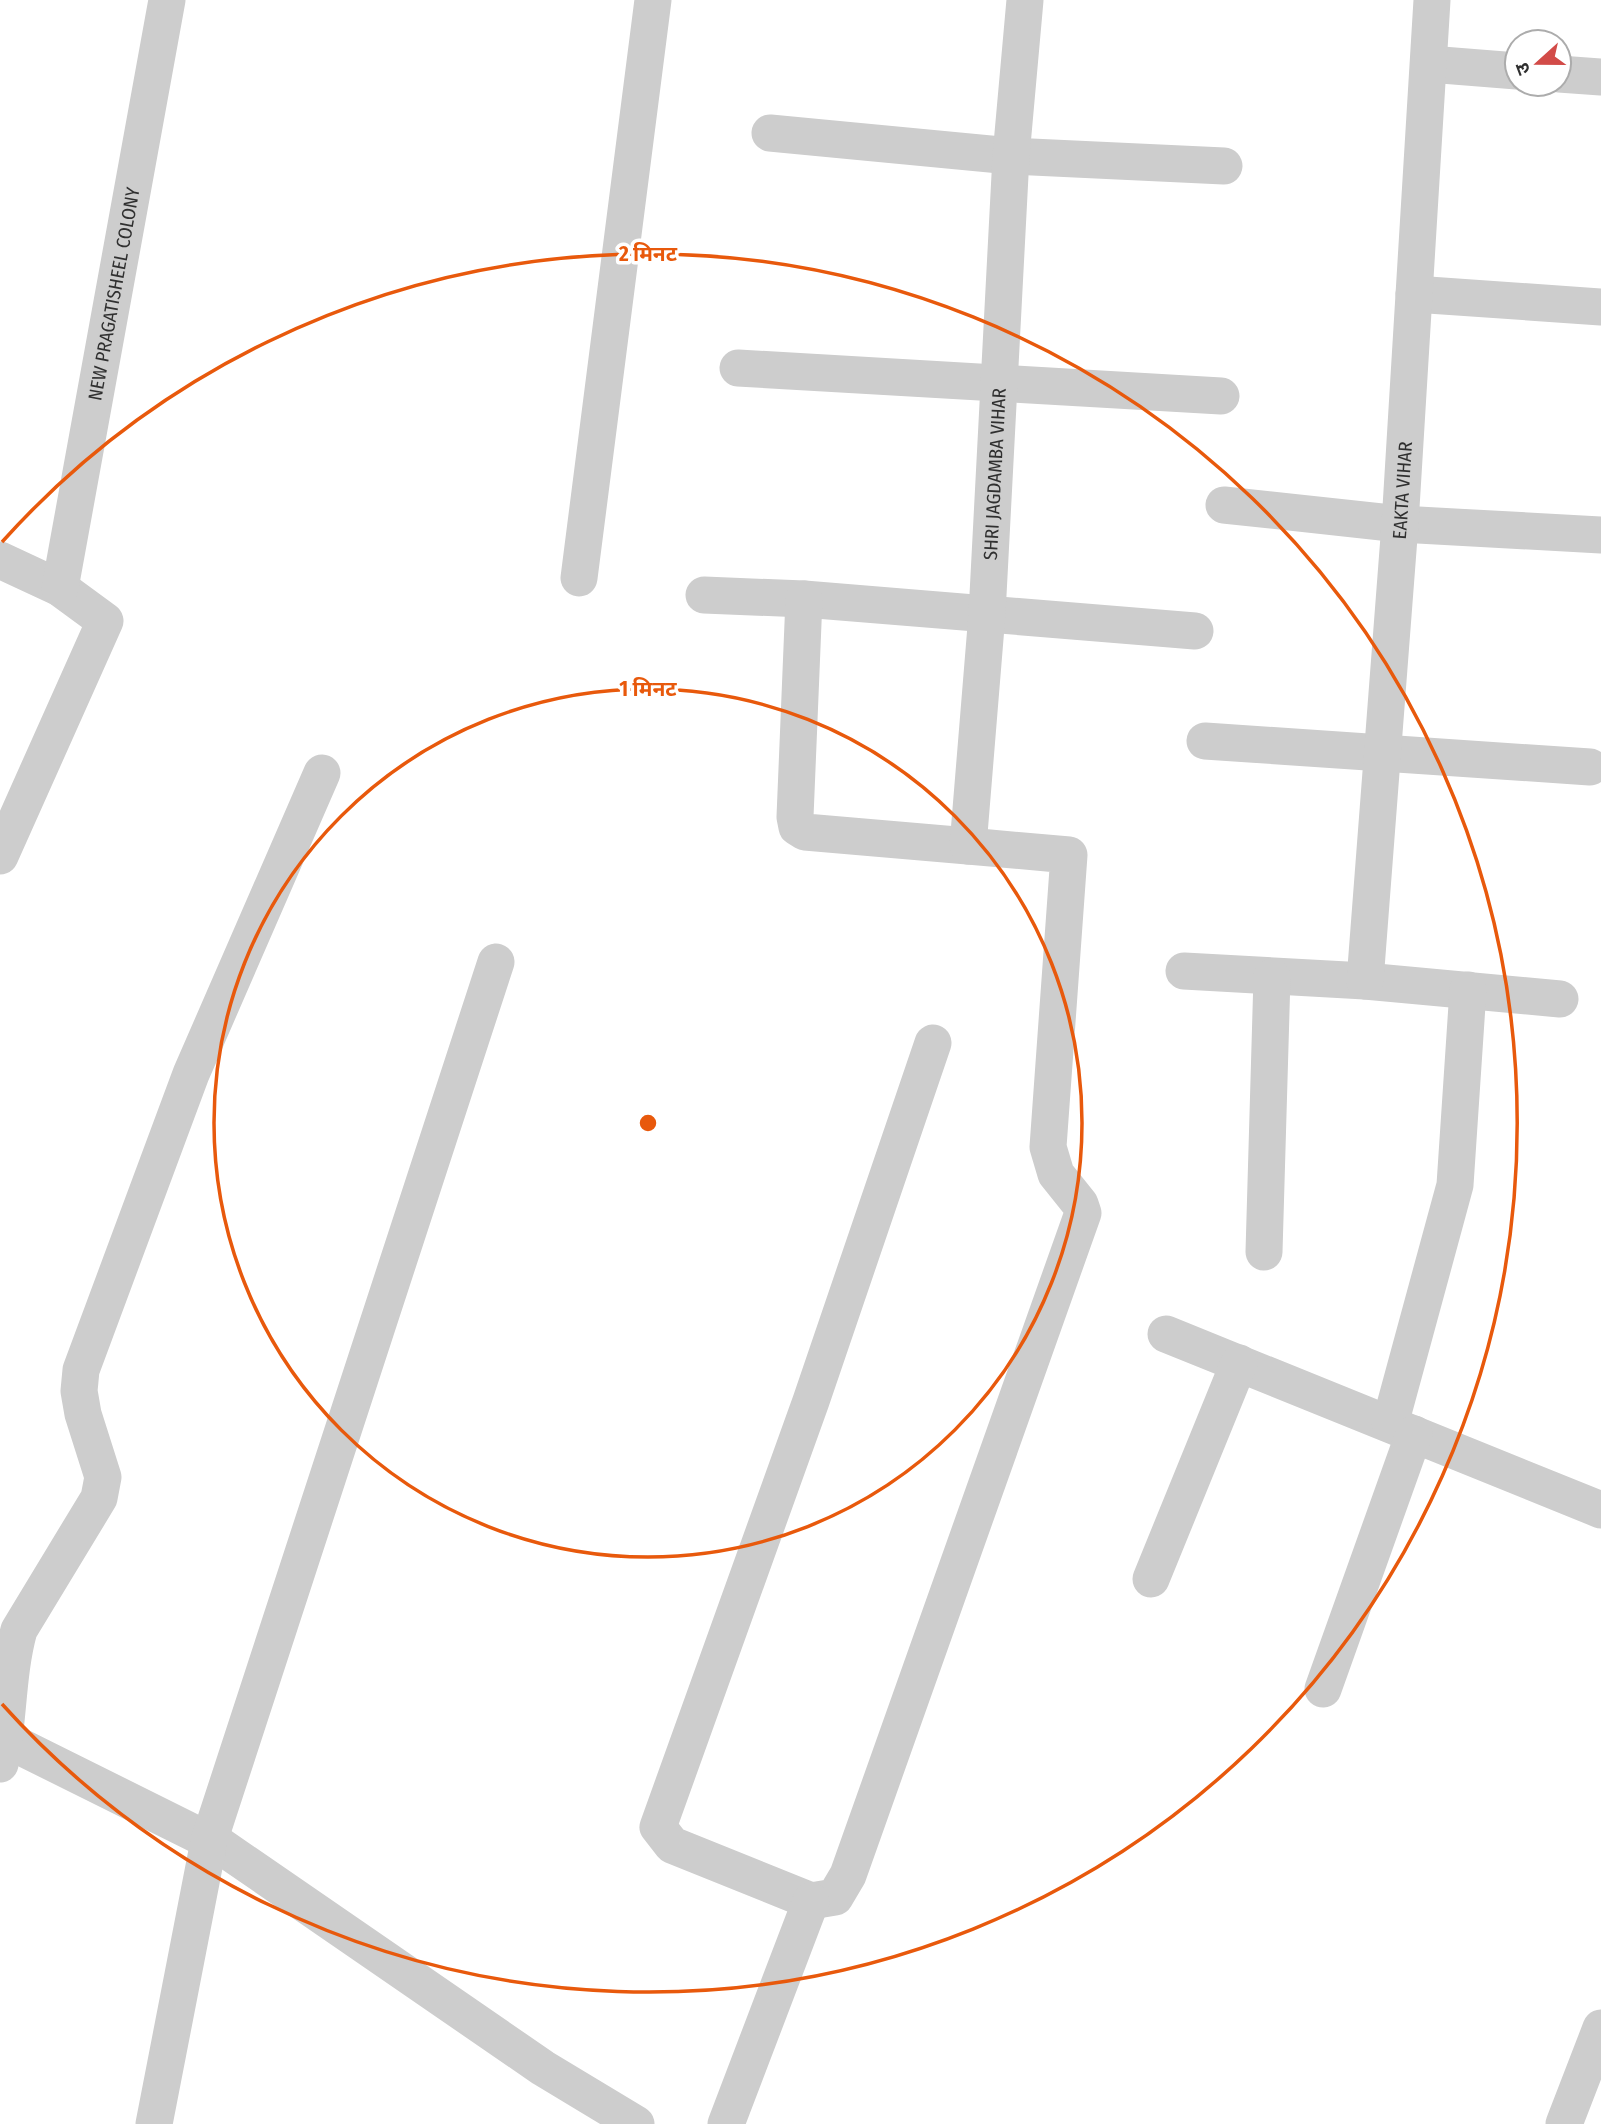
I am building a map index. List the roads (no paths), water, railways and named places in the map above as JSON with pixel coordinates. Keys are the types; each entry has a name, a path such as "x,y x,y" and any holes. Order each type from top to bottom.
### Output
{"street":[{"name":"NEW PRAGATISHEEL COLONY","path":"60,588 167,0"},
{"path":"579,578 653,0"},
{"name":"SHRI JAGDAMBA VIHAR","path":"968,846 987,614 1012,156 1025,0"},
{"name":"EAKTA VIHAR","path":"1365,981 1400,524 1432,0"},
{"path":"1429,64 1503,70"},
{"path":"1573,75 1601,77"},
{"path":"770,133 1012,156 1224,166"},
{"path":"1414,294 1601,307"},
{"path":"738,368 1221,396"},
{"path":"1224,505 1400,524 1601,535"},
{"path":"0,560 60,588 104,621 0,856"},
{"path":"704,595 804,599 1195,631"},
{"path":"804,599 795,817 797,827 805,832 1069,855 1048,1147 1056,1174 1080,1203 1083,1213 848,1875 835,1897 811,1900 672,1845 659,1827 811,1401 933,1043"},
{"path":"1205,741 1590,766"},
{"path":"322,773 191,1074 81,1370 79,1391 83,1414 103,1477 99,1498 19,1630 13,1649 3,1751 209,1841 310,1907 543,2068 636,2124"},
{"path":"154,2124 209,1841 496,962"},
{"path":"1184,971 1365,981 1560,999"},
{"path":"1264,1252 1272,977"},
{"path":"1323,1689 1402,1429 1455,1185 1468,990"},
{"path":"1166,1334 1601,1510"},
{"path":"1151,1579 1239,1363"},
{"path":"726,2124 811,1900"},
{"path":"1579,2114 1601,2028"}]}
